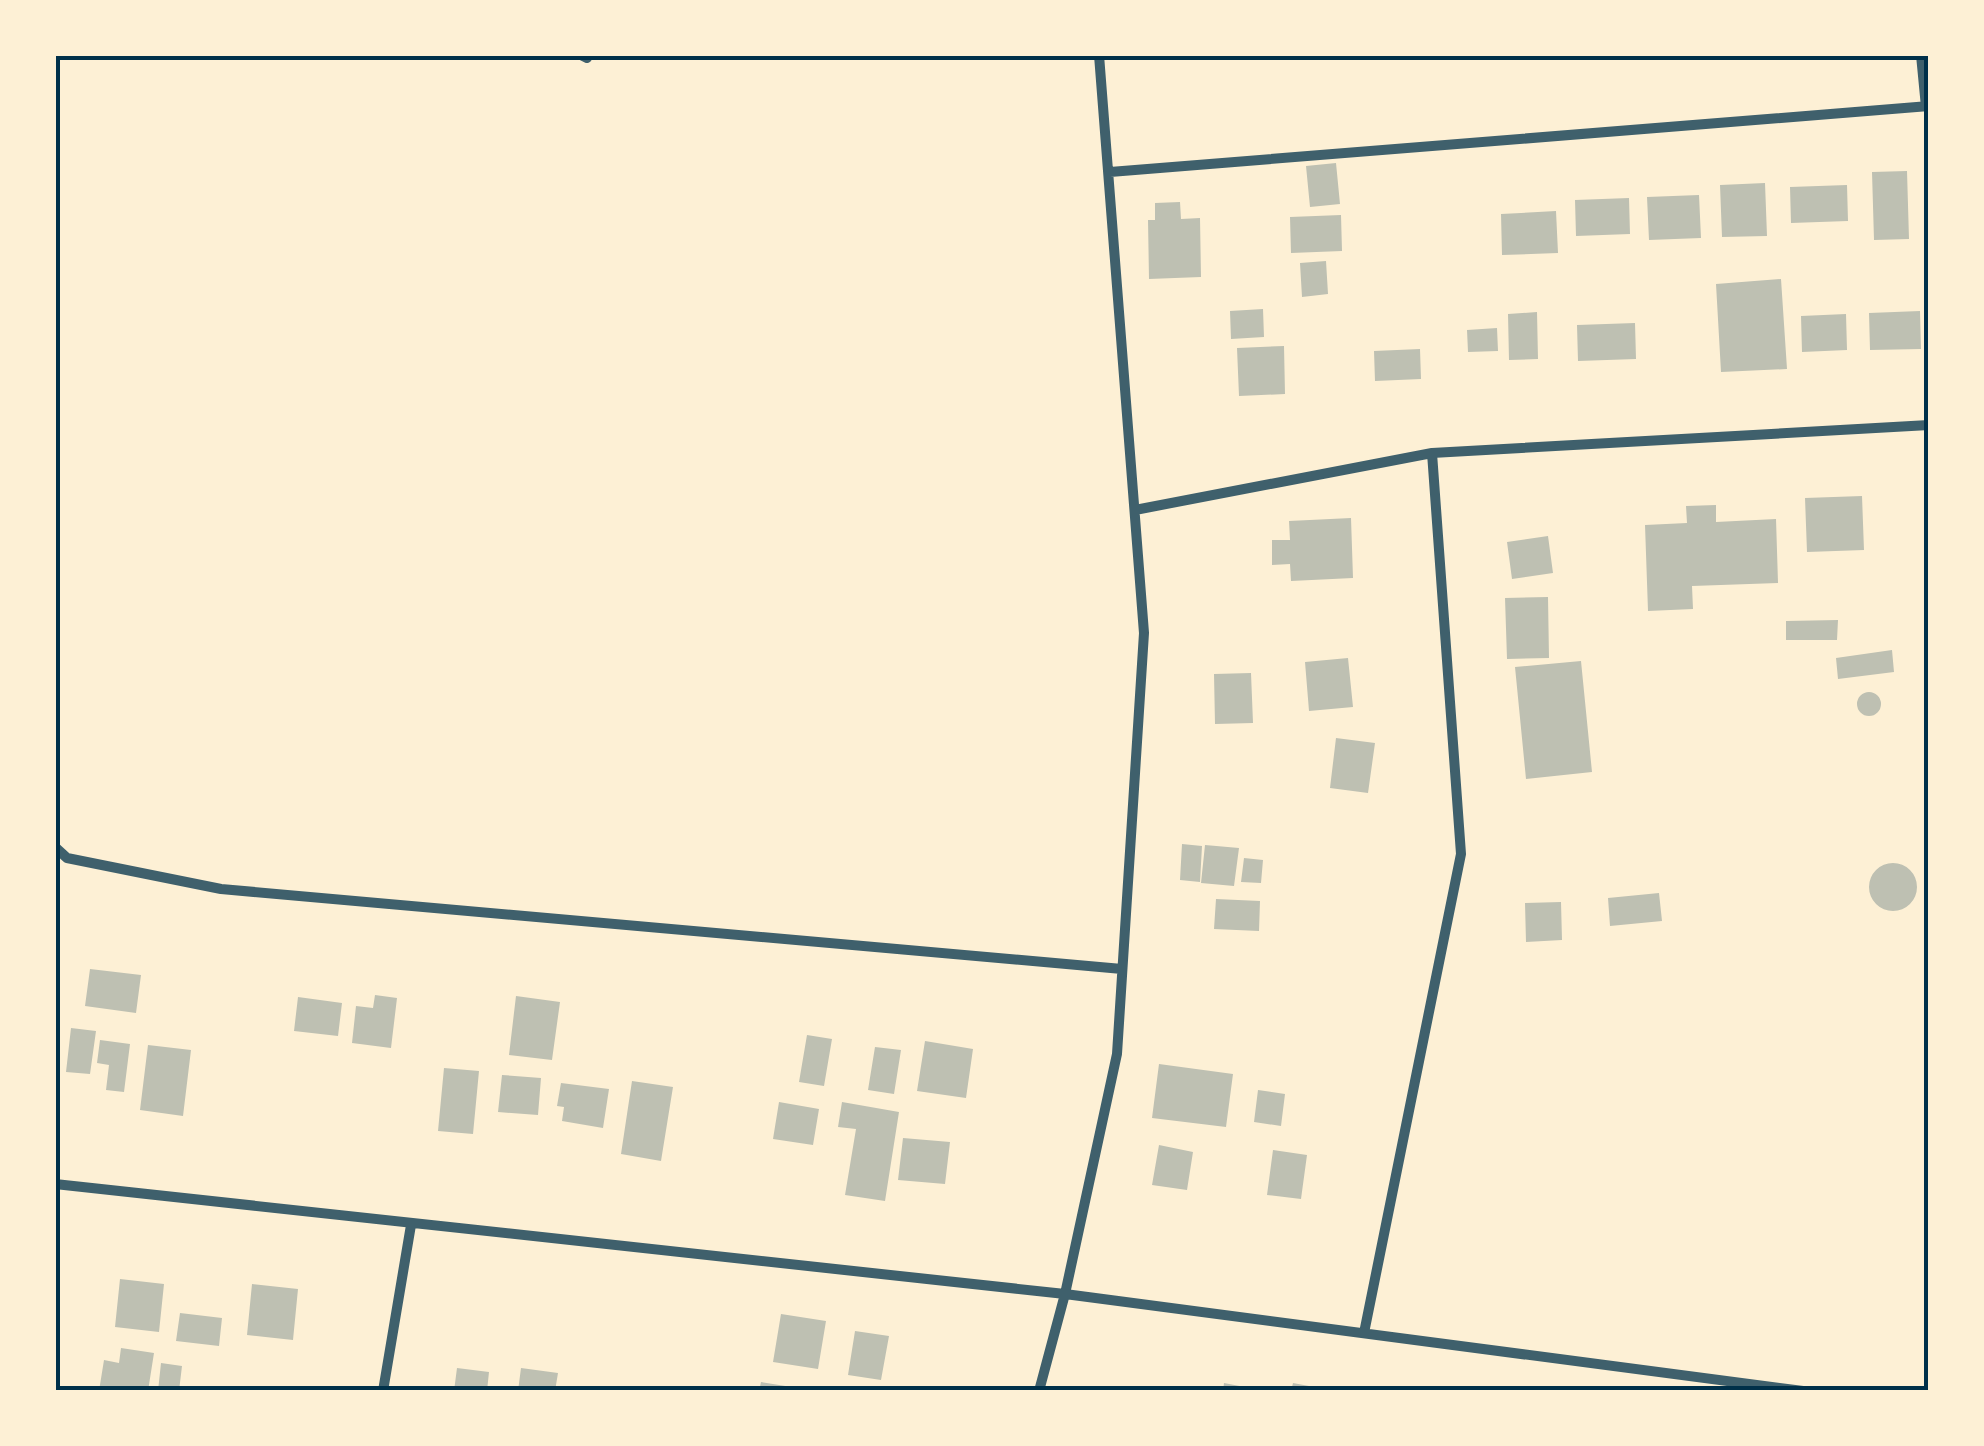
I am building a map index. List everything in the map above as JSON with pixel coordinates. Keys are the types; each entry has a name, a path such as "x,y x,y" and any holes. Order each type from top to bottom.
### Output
{"street":[{"path":"1038,1391 1065,1294 1117,1054 1144,632 1099,55"},
{"path":"1110,172 1928,106 1921,55"},
{"path":"1135,510 1432,453 1929,425"},
{"path":"1364,1333 1461,854 1432,453"},
{"path":"55,847 67,858 221,889 1122,969"},
{"path":"55,1184 1065,1294 1803,1391"},
{"path":"383,1391 411,1224"}],"building":[{"path":"1336,163 1340,204 1310,207 1306,166"},
{"path":"1907,171 1909,239 1874,240 1872,172"},
{"path":"1765,183 1767,236 1722,237 1720,185"},
{"path":"1847,185 1848,221 1791,223 1790,187"},
{"path":"1699,195 1701,238 1649,240 1647,197"},
{"path":"1629,198 1630,234 1576,236 1575,200"},
{"path":"1180,202 1181,219 1200,218 1201,277 1149,279 1148,220 1155,220 1155,203"},
{"path":"1556,211 1558,253 1502,255 1501,214"},
{"path":"1341,215 1342,251 1291,253 1290,217"},
{"path":"1326,261 1328,294 1302,297 1300,263"},
{"path":"1781,279 1787,369 1721,372 1716,284"},
{"path":"1263,309 1264,337 1231,339 1230,311"},
{"path":"1920,311 1921,349 1870,350 1869,313"},
{"path":"1537,312 1538,359 1509,360 1508,314"},
{"path":"1846,314 1847,350 1802,352 1801,316"},
{"path":"1635,323 1636,359 1578,361 1577,325"},
{"path":"1497,328 1498,351 1468,352 1467,330"},
{"path":"1284,346 1285,394 1239,396 1237,348"},
{"path":"1420,349 1421,379 1375,381 1374,351"},
{"path":"1862,496 1864,550 1807,552 1805,498"},
{"path":"1716,505 1716,522 1776,519 1778,583 1692,586 1693,609 1648,611 1645,525 1687,523 1686,506"},
{"path":"1351,518 1353,578 1291,581 1290,564 1272,565 1272,540 1290,540 1289,521"},
{"path":"1548,536 1553,573 1512,579 1507,542"},
{"path":"1548,597 1549,658 1507,659 1505,598"},
{"path":"1838,620 1837,640 1786,640 1786,621"},
{"path":"1892,650 1894,672 1838,679 1836,658"},
{"path":"1348,658 1353,707 1309,711 1305,662"},
{"path":"1581,661 1592,772 1526,779 1515,667"},
{"path":"1251,673 1253,723 1215,724 1214,674"},
{"path":"1869,692 1878,695 1878,713 1869,716 1860,713 1857,704 1860,695"},
{"path":"1336,738 1375,743 1368,793 1330,788"},
{"path":"1182,844 1202,846 1200,882 1180,880"},
{"path":"1205,845 1239,848 1234,886 1201,883"},
{"path":"1244,858 1263,860 1261,883 1241,882"},
{"path":"1893,863 1910,870 1917,887 1910,904 1893,911 1876,904 1869,887 1876,870"},
{"path":"1659,893 1662,921 1610,926 1608,898"},
{"path":"1216,899 1260,901 1259,931 1214,929"},
{"path":"1561,902 1562,940 1526,942 1525,903"},
{"path":"90,969 141,975 136,1013 85,1006"},
{"path":"375,995 397,998 391,1048 352,1043 356,1006 373,1008"},
{"path":"516,996 560,1002 552,1060 509,1055"},
{"path":"298,997 342,1003 338,1036 294,1031"},
{"path":"71,1028 96,1031 90,1074 66,1072"},
{"path":"807,1035 832,1039 824,1086 799,1082"},
{"path":"100,1040 130,1044 124,1092 106,1090 109,1065 97,1063"},
{"path":"925,1041 973,1049 966,1098 917,1091"},
{"path":"148,1045 191,1050 183,1116 140,1110"},
{"path":"875,1047 901,1050 894,1094 868,1090"},
{"path":"1159,1064 1233,1074 1226,1127 1152,1118"},
{"path":"444,1068 479,1071 473,1134 438,1131"},
{"path":"502,1075 541,1078 538,1115 498,1112"},
{"path":"632,1081 673,1087 661,1161 621,1154"},
{"path":"561,1083 609,1089 603,1128 562,1121 564,1107 557,1106"},
{"path":"1258,1090 1285,1094 1281,1126 1254,1122"},
{"path":"779,1102 819,1109 813,1145 773,1139"},
{"path":"842,1102 899,1112 885,1201 845,1195 856,1129 838,1127"},
{"path":"903,1138 950,1142 945,1184 898,1180"},
{"path":"1159,1145 1193,1152 1187,1190 1152,1185"},
{"path":"1273,1150 1307,1155 1301,1199 1267,1195"},
{"path":"120,1279 164,1284 159,1332 115,1327"},
{"path":"252,1284 298,1289 293,1340 247,1335"},
{"path":"180,1313 222,1318 219,1346 176,1341"},
{"path":"781,1314 826,1321 818,1369 773,1362"},
{"path":"855,1331 889,1336 881,1380 848,1375"},
{"path":"121,1348 154,1353 148,1391 99,1391 104,1360 119,1363"},
{"path":"161,1363 182,1366 179,1391 158,1391"},
{"path":"457,1368 489,1372 487,1391 454,1391"},
{"path":"521,1368 558,1373 555,1391 518,1391"},
{"path":"761,1382 804,1389 804,1391 759,1391"},
{"path":"1224,1383 1255,1389 1255,1391 1223,1391"},
{"path":"1293,1383 1325,1389 1325,1391 1291,1391"}]}
